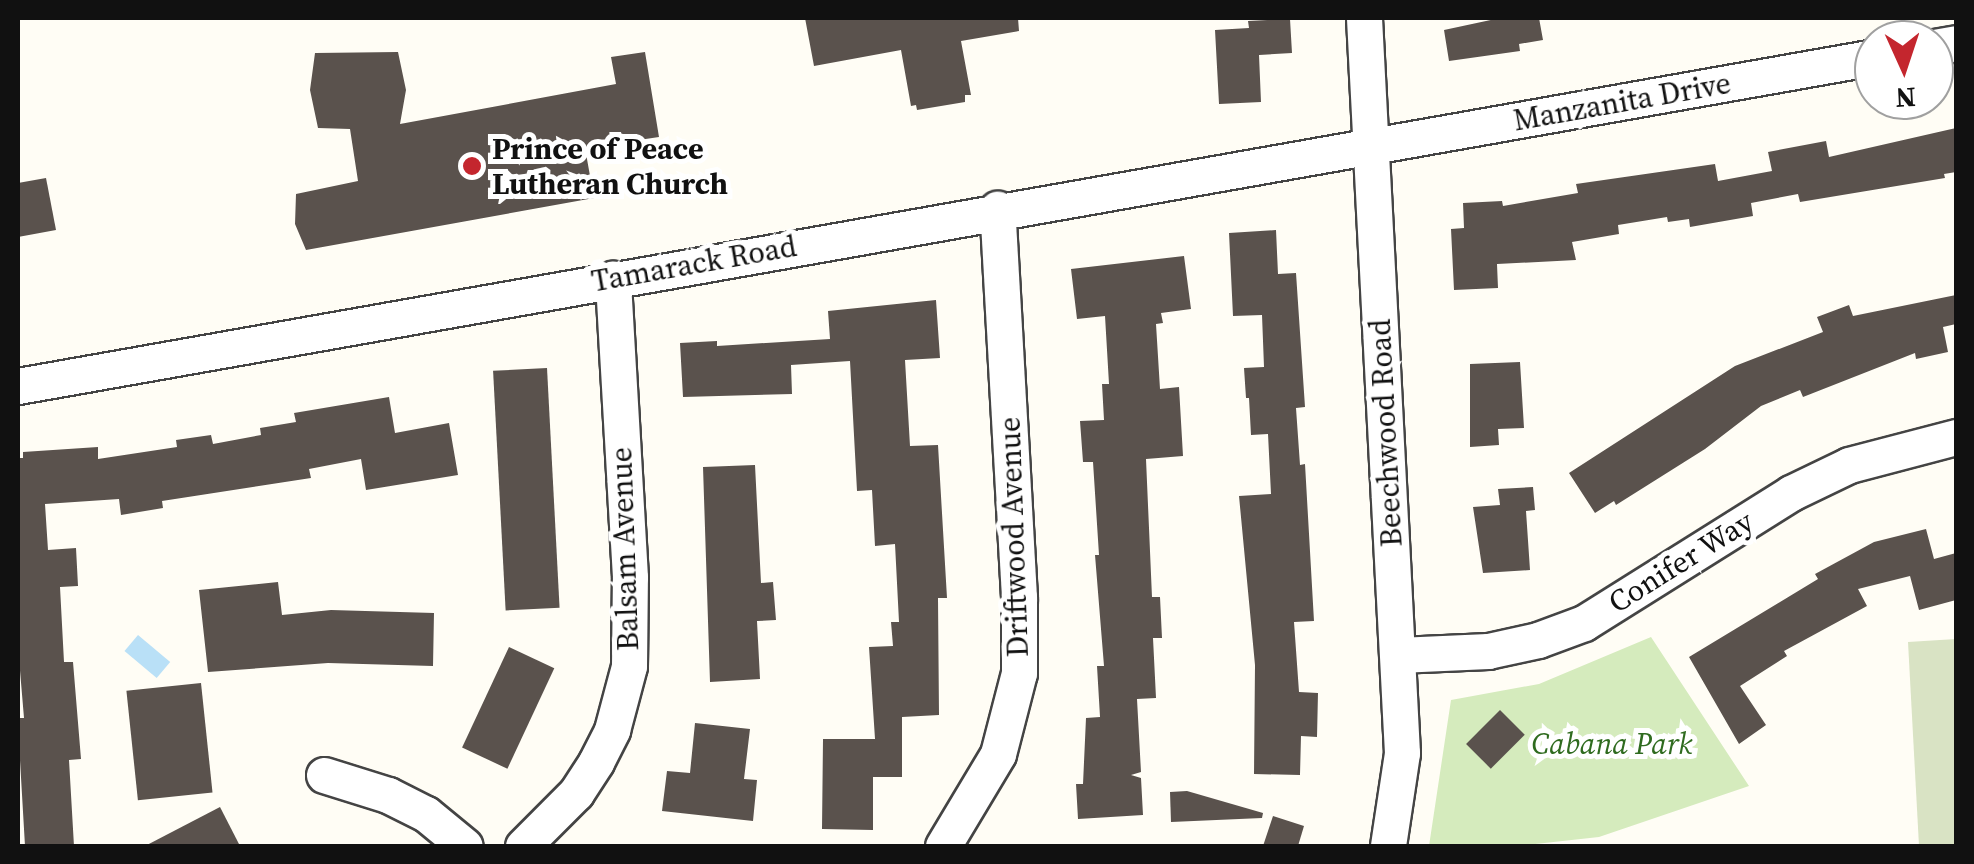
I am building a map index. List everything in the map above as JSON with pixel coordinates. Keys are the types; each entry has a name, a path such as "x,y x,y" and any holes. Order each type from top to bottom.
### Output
{"street":[{"name":"Beechwood Road","path":"1364,18 1402,753 1388,846"},
{"name":"Manzanita Drive","path":"1370,146 1854,61"},
{"name":"Tamarack Road","path":"18,386 1370,146"},
{"name":"Driftwood Avenue","path":"943,846 998,754 1019,672 1020,611 998,210"},
{"name":"Balsam Avenue","path":"522,846 576,793 596,762 612,730 629,666 630,577 613,278"},
{"name":"Conifer Way","path":"1398,655 1488,650 1538,640 1584,623 1791,493 1849,466 1956,437"},
{"path":"324,775 388,795 426,814 464,846"}],"green space":[{"name":"Cabana Park","path":"1651,637 1749,786 1599,837 1518,846 1429,846 1451,700 1539,684"},
{"path":"1956,639 1956,846 1919,846 1908,642"}],"water":[{"path":"138,635 170,662 157,678 125,651"}],"building":[{"path":"805,18 1018,18 1019,31 961,41 971,95 965,95 965,102 917,110 916,105 911,106 901,50 814,66"},
{"path":"1500,18 1539,18 1543,40 1519,44 1520,51 1449,61 1444,30"},
{"path":"1290,19 1292,53 1259,55 1261,102 1219,104 1215,30 1249,28 1248,21"},
{"name":"Prince of Peace Lutheran Church","path":"398,52 406,90 400,124 616,84 611,57 645,52 659,137 585,148 594,198 306,250 295,224 296,194 358,181 350,129 318,128 310,90 315,53"},
{"path":"1956,128 1956,172 1944,174 1945,178 1800,202 1798,194 1751,203 1753,216 1690,227 1689,219 1668,222 1667,217 1618,225 1619,234 1572,242 1576,260 1497,264 1498,288 1454,290 1451,229 1464,228 1463,203 1502,201 1503,206 1578,193 1576,184 1715,164 1718,181 1772,171 1768,152 1826,141 1829,157"},
{"path":"46,178 56,230 18,237 18,183"},
{"path":"1276,230 1278,274 1296,273 1305,407 1296,408 1300,465 1305,464 1314,621 1294,622 1299,692 1318,693 1317,737 1301,736 1300,775 1254,774 1255,665 1239,496 1271,494 1268,434 1251,435 1244,368 1264,367 1262,315 1233,316 1229,233"},
{"path":"1184,256 1191,309 1161,313 1163,323 1156,324 1160,389 1179,387 1183,456 1146,459 1152,597 1160,597 1162,638 1153,638 1156,698 1137,699 1141,772 1131,775 1141,778 1143,815 1078,819 1076,784 1083,784 1086,718 1100,717 1097,666 1104,666 1095,555 1099,555 1093,462 1083,462 1080,421 1104,420 1102,384 1109,384 1105,316 1077,319 1071,269"},
{"path":"1956,295 1956,324 1943,327 1948,352 1916,359 1915,353 1803,397 1800,390 1761,406 1705,449 1616,505 1614,501 1595,513 1569,473 1735,366 1823,332 1817,317 1849,305 1853,316"},
{"path":"936,300 940,358 905,360 910,446 938,445 947,598 938,598 939,715 902,717 902,777 873,777 873,830 822,829 823,739 875,739 869,647 893,646 891,622 899,622 895,544 875,546 872,490 857,491 850,361 791,365 792,394 683,397 680,343 717,341 717,346 830,339 828,311"},
{"path":"1520,362 1524,428 1498,429 1499,445 1470,447 1470,364"},
{"path":"547,368 560,608 506,610 493,371"},
{"path":"389,397 395,433 449,423 458,475 366,490 361,459 309,469 311,478 162,501 163,508 121,515 119,499 45,504 48,550 76,548 78,586 60,587 64,662 73,662 81,759 69,760 74,846 25,846 18,726 18,718 24,718 18,647 18,458 23,458 23,452 98,447 98,459 177,447 176,440 211,435 213,444 261,435 260,428 296,422 294,413"},
{"path":"755,465 761,583 773,582 776,620 757,621 760,679 710,682 703,467"},
{"path":"1533,487 1535,510 1526,511 1530,570 1483,573 1473,507 1500,505 1498,489"},
{"path":"1926,529 1934,559 1956,553 1956,600 1919,610 1910,576 1858,589 1867,606 1784,651 1787,656 1740,686 1766,725 1739,744 1689,657 1818,579 1815,574 1874,542"},
{"path":"278,582 282,615 331,610 434,613 433,666 328,663 208,672 199,590"},
{"path":"509,647 554,668 507,769 462,748"},
{"path":"201,683 212,792 138,800 126,691"},
{"path":"1500,710 1525,735 1491,769 1466,744"},
{"path":"695,723 750,729 744,779 757,780 753,821 662,811 667,771 690,773"},
{"path":"1187,791 1263,813 1262,818 1171,822 1170,792"},
{"path":"220,807 240,846 145,846"},
{"path":"1273,816 1304,826 1298,846 1263,846"}],"place":[{"name":"Prince of Peace Lutheran Church","path":"472,166"}]}
